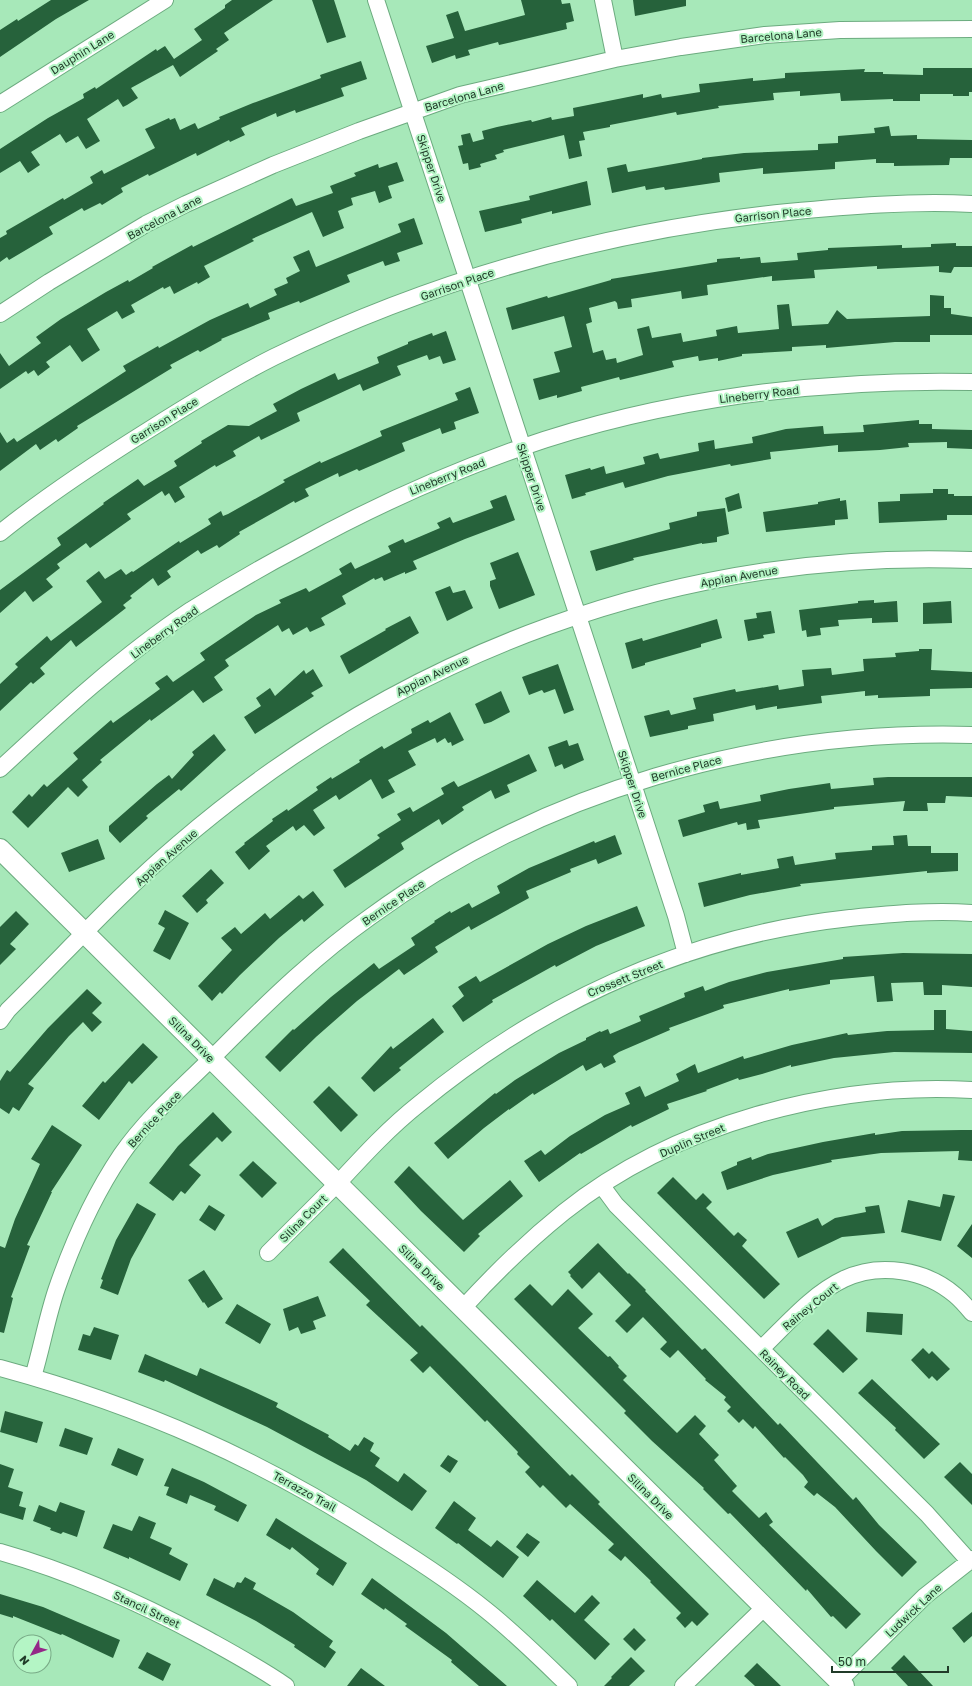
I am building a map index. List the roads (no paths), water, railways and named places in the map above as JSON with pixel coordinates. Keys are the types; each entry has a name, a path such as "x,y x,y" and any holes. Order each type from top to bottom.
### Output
{"street":[{"name":"Dauphin Lane","path":"0,104 165,0"},
{"name":"Skipper Drive","path":"376,0 676,916 686,954"},
{"path":"603,0 615,58"},
{"name":"Barcelona Lane","path":"0,314 49,282 146,224 186,204 273,165 413,111 460,95 615,58 765,35 840,30 972,28"},
{"name":"Garrison Place","path":"0,533 81,472 229,381 274,357 348,325 418,297 468,280 507,267 623,237 670,227 730,218 831,208 899,204 972,204"},
{"name":"Lineberry Road","path":"0,769 66,708 151,639 190,611 240,579 350,519 389,500 454,472 522,447 631,416 698,402 766,392 856,383 918,381 972,382"},
{"name":"Appian Avenue","path":"0,1021 8,1010 178,844 244,791 342,724 400,691 480,652 577,615 676,588 739,575 803,565 874,560 972,560"},
{"name":"Bernice Place","path":"33,1377 56,1291 88,1213 122,1154 153,1117 281,989 324,951 370,916 418,884 468,855 526,826 633,784 684,767 744,754 816,742 876,736 972,735"},
{"name":"Silina Drive","path":"0,849 842,1683"},
{"name":"Crossett Street","path":"337,1183 376,1143 417,1105 469,1064 524,1027 566,1004 609,984 686,954 765,931 804,923 908,913 972,913"},
{"name":"Duplin Street","path":"463,1308 531,1240 565,1212 602,1186 650,1158 692,1138 736,1122 791,1106 841,1096 891,1090 931,1088 971,1090"},
{"name":"Silina Court","path":"268,1253 337,1183"},
{"name":"Rainey Road","path":"602,1186 616,1205 927,1514 971,1560"},
{"name":"Rainey Court","path":"761,1349 801,1311 825,1291 844,1279 863,1272 896,1270 922,1276 940,1284 956,1295 972,1313"},
{"name":"Terrazzo Trail","path":"0,1368 33,1377 137,1412 209,1441 333,1506 425,1565 486,1610 568,1686"},
{"name":"Stancil Street","path":"0,1552 75,1577 129,1600 178,1623 236,1655 286,1686"},
{"name":"Ludwick Lane","path":"842,1683 925,1596 971,1560"},
{"path":"683,1686 765,1607"}]}
